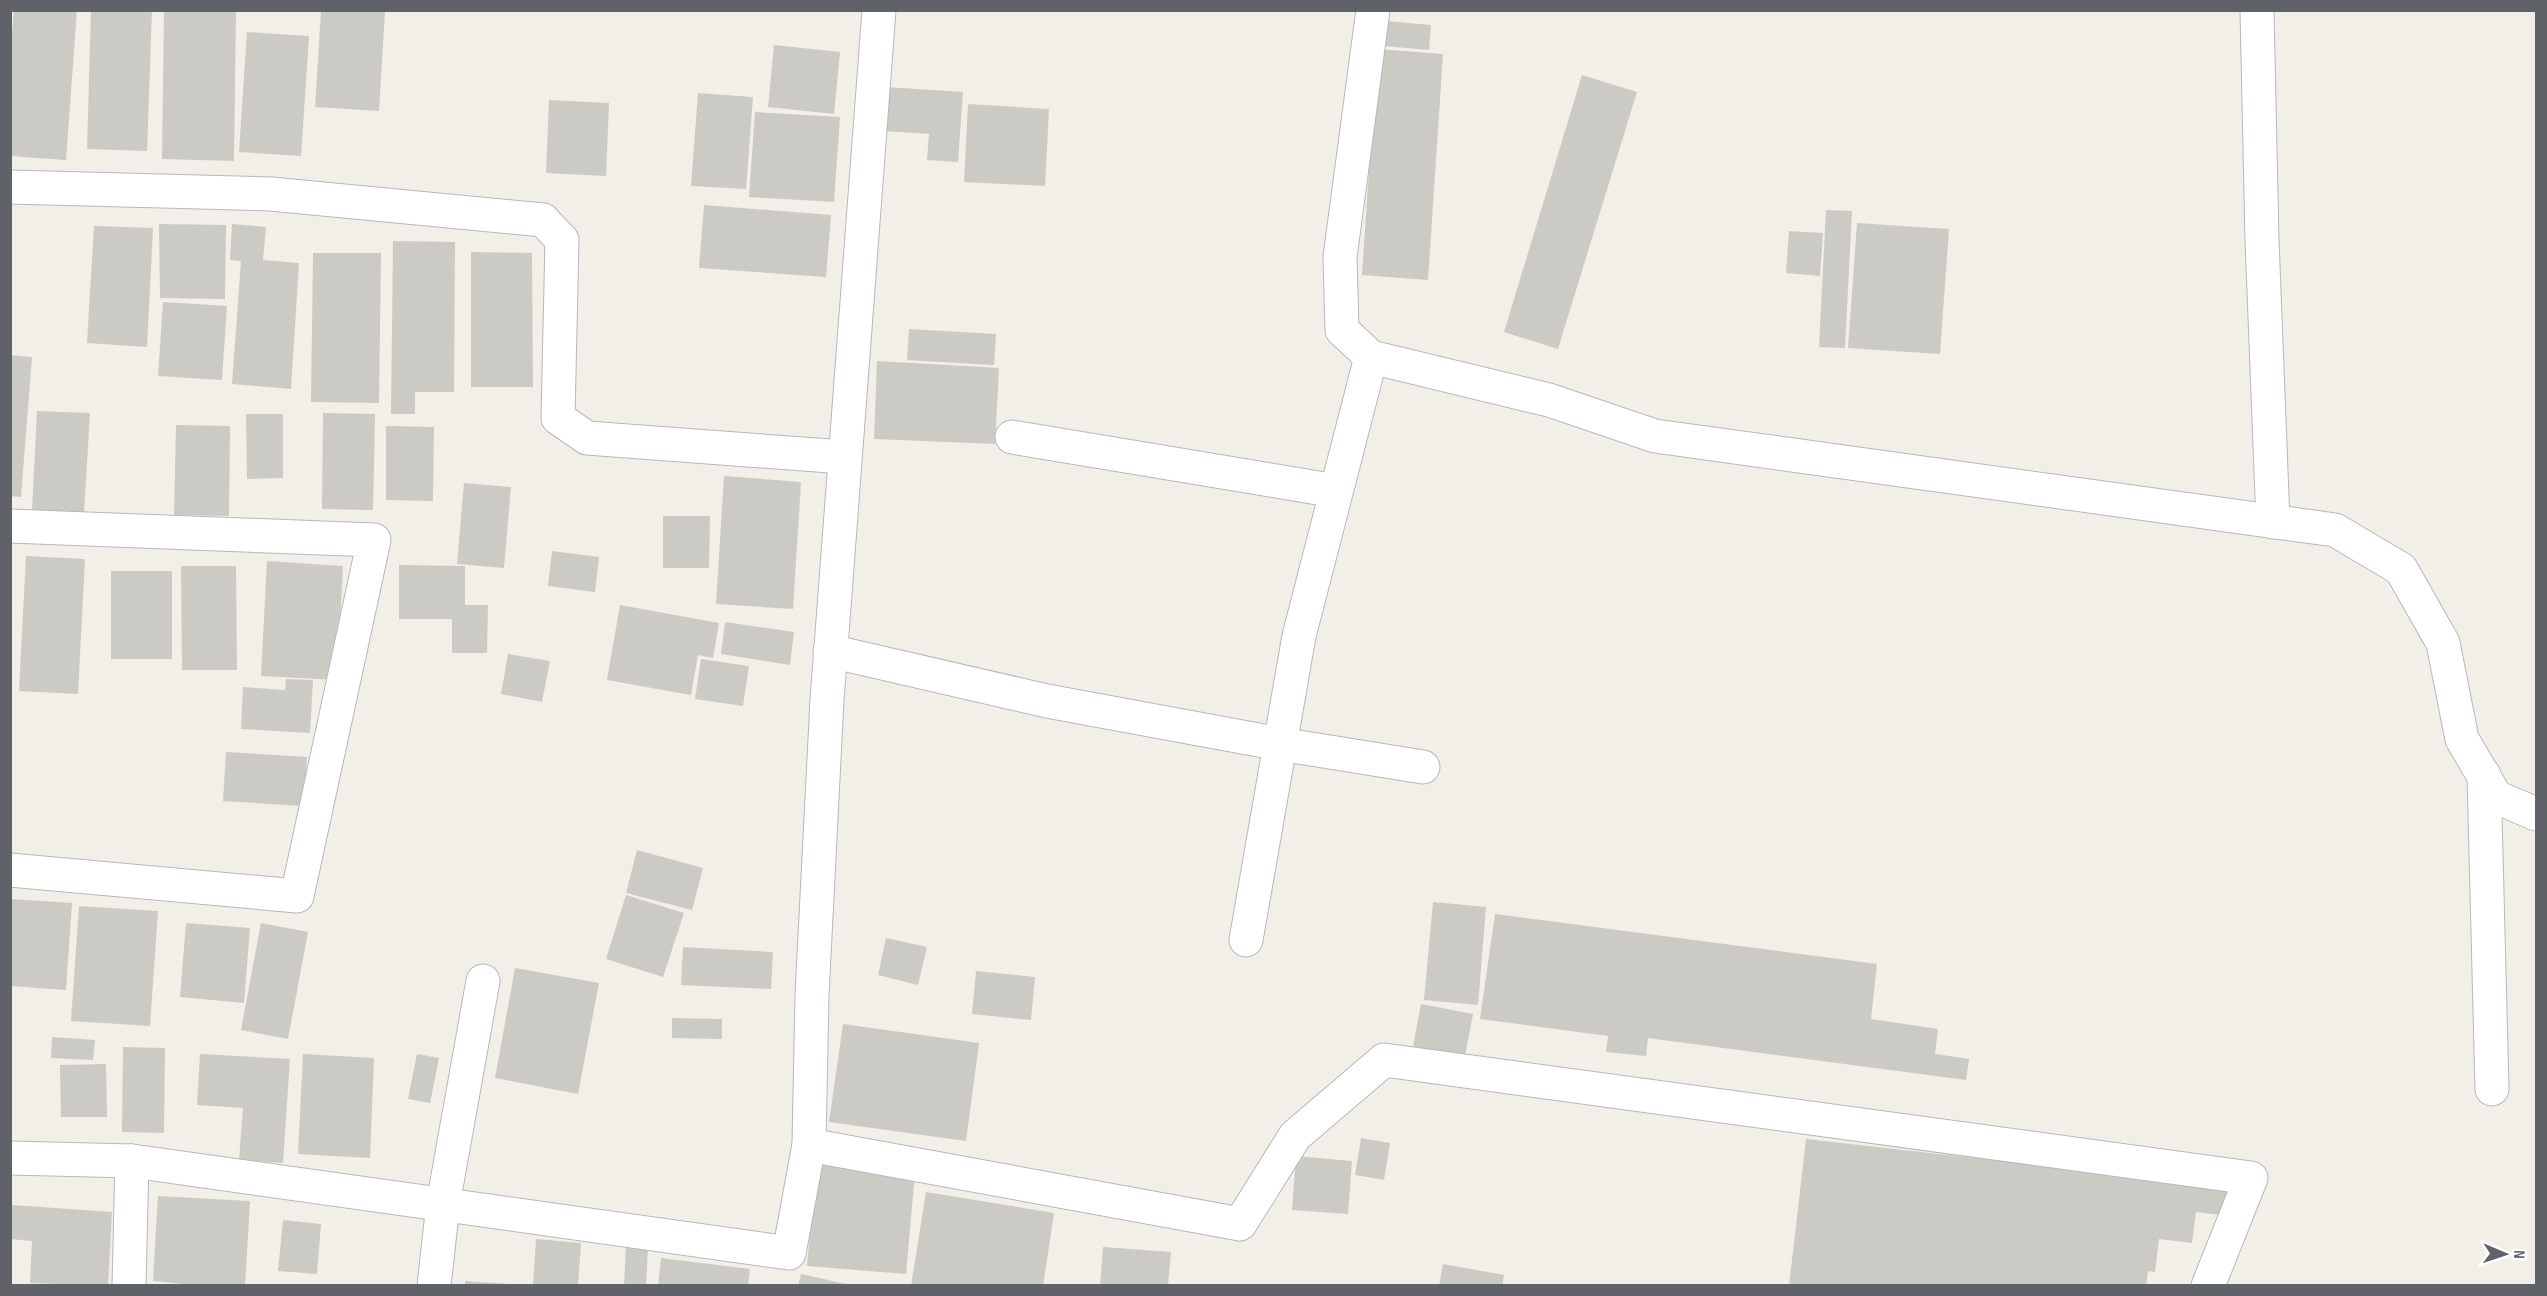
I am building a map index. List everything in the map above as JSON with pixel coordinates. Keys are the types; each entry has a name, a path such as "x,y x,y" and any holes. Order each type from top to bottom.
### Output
{"street":[{"path":"10,1158 132,1161 789,1253 809,1145 812,996 830,651 879,10"},
{"path":"1373,10 1341,257 1342,330 1371,357 1549,400 1655,436 2335,530 2401,569 2443,643 2462,739 2496,796 2536,814"},
{"path":"2257,10 2262,240 2273,522"},
{"path":"10,187 271,194 543,220 562,240 558,418 587,438 844,457"},
{"path":"1246,940 1299,636 1371,357"},
{"path":"1012,436 1336,491"},
{"path":"10,526 374,540 297,896 10,870"},
{"path":"830,651 1047,701 1280,744 1423,767"},
{"path":"2484,775 2492,1089"},
{"path":"434,1286 444,1204 483,981"},
{"path":"809,1145 1240,1224 1295,1136 1384,1060 2251,1178 2208,1286"},
{"path":"129,1286 132,1161"}],"building":[{"path":"14,10 77,10 66,160 10,156 10,57"},
{"path":"91,10 152,10 147,151 87,149"},
{"path":"164,10 236,10 234,161 162,159"},
{"path":"321,10 385,10 379,111 315,107"},
{"path":"1386,21 1431,25 1429,50 1384,46"},
{"path":"247,32 309,36 301,156 239,152"},
{"path":"774,45 840,52 834,114 768,107"},
{"path":"1377,49 1443,54 1428,280 1362,275"},
{"path":"1582,75 1637,92 1558,349 1504,332"},
{"path":"886,87 963,92 958,162 927,160 929,134 883,131"},
{"path":"698,93 753,97 746,189 691,186"},
{"path":"549,100 609,103 606,176 546,173"},
{"path":"968,104 1049,109 1045,186 964,182"},
{"path":"755,112 840,117 834,202 749,197"},
{"path":"704,205 831,215 826,277 699,268"},
{"path":"1826,210 1852,211 1845,348 1819,347"},
{"path":"1857,223 1949,229 1940,354 1848,348"},
{"path":"159,224 226,225 225,299 160,298"},
{"path":"232,224 266,227 263,260 299,263 291,389 232,384 241,261 230,260"},
{"path":"94,226 153,228 147,347 87,343"},
{"path":"1789,231 1823,233 1820,276 1786,273"},
{"path":"393,241 455,242 454,392 415,392 415,414 391,414"},
{"path":"471,252 532,253 533,387 471,387"},
{"path":"313,253 381,253 379,403 311,402"},
{"path":"163,302 227,306 222,380 158,376"},
{"path":"909,329 996,334 994,365 907,360"},
{"path":"10,355 32,357 21,497 10,496"},
{"path":"877,361 999,368 995,444 874,439"},
{"path":"37,411 90,413 84,513 32,510"},
{"path":"323,413 375,414 373,510 322,509"},
{"path":"246,414 283,414 283,478 247,479"},
{"path":"176,425 230,426 229,516 174,515"},
{"path":"386,426 434,427 433,501 386,500"},
{"path":"724,476 801,482 793,609 716,604"},
{"path":"464,483 511,487 504,568 457,564"},
{"path":"663,516 710,516 709,568 663,568"},
{"path":"552,551 599,557 595,592 548,586"},
{"path":"26,556 85,559 78,694 19,691"},
{"path":"267,561 343,566 337,680 261,676"},
{"path":"399,565 465,566 465,605 488,605 487,653 452,653 452,619 399,619"},
{"path":"181,566 236,566 237,670 182,670"},
{"path":"111,571 172,571 172,659 111,659"},
{"path":"620,605 719,623 713,658 698,655 691,695 607,680"},
{"path":"725,622 794,632 790,665 721,654"},
{"path":"508,654 550,661 542,702 501,694"},
{"path":"701,659 749,666 743,706 695,699"},
{"path":"286,679 313,680 310,733 241,729 243,687 285,690"},
{"path":"226,752 307,757 304,806 223,801"},
{"path":"637,850 703,868 692,910 626,893"},
{"path":"626,895 684,913 663,977 606,959"},
{"path":"10,899 72,903 66,990 10,986"},
{"path":"1433,902 1486,907 1478,1005 1424,1000"},
{"path":"79,906 158,911 150,1026 71,1021"},
{"path":"1495,914 1877,964 1871,1019 1938,1029 1935,1054 1969,1059 1966,1080 1648,1038 1646,1056 1606,1052 1608,1036 1480,1019"},
{"path":"186,923 250,928 244,1003 180,997"},
{"path":"261,923 308,932 288,1039 241,1030"},
{"path":"886,938 927,947 918,985 878,975"},
{"path":"683,947 773,952 771,989 681,985"},
{"path":"515,968 599,983 578,1094 495,1078"},
{"path":"976,971 1035,977 1031,1020 972,1014"},
{"path":"1421,1004 1473,1014 1465,1056 1413,1046"},
{"path":"672,1018 722,1019 722,1039 672,1038"},
{"path":"843,1024 979,1043 966,1141 829,1122"},
{"path":"52,1037 95,1040 93,1060 51,1058"},
{"path":"123,1047 165,1048 164,1133 122,1132"},
{"path":"200,1054 290,1059 283,1163 239,1160 243,1108 197,1105"},
{"path":"303,1054 374,1058 370,1158 298,1154"},
{"path":"417,1054 439,1058 430,1103 408,1099"},
{"path":"106,1064 107,1117 61,1117 60,1065"},
{"path":"1361,1138 1390,1143 1384,1180 1355,1175"},
{"path":"1806,1139 2231,1187 2228,1216 2196,1212 2192,1243 2159,1239 2155,1272 2148,1271 2146,1286 1789,1286"},
{"path":"1296,1156 1352,1161 1348,1214 1292,1210"},
{"path":"816,1165 915,1173 906,1274 807,1266"},
{"path":"926,1192 1054,1213 1043,1286 911,1286"},
{"path":"158,1196 250,1201 245,1286 203,1286 153,1281"},
{"path":"12,1205 112,1212 108,1286 30,1283 32,1241 10,1239"},
{"path":"283,1220 321,1224 317,1274 278,1271"},
{"path":"536,1239 581,1243 578,1286 533,1286"},
{"path":"626,1246 648,1248 646,1286 624,1286"},
{"path":"1103,1247 1171,1252 1168,1286 1100,1286"},
{"path":"661,1258 750,1269 748,1286 658,1286"},
{"path":"1443,1264 1504,1275 1502,1286 1439,1286"},
{"path":"801,1274 851,1285 851,1286 798,1286"},
{"path":"465,1281 509,1284 509,1286 465,1286"}]}
